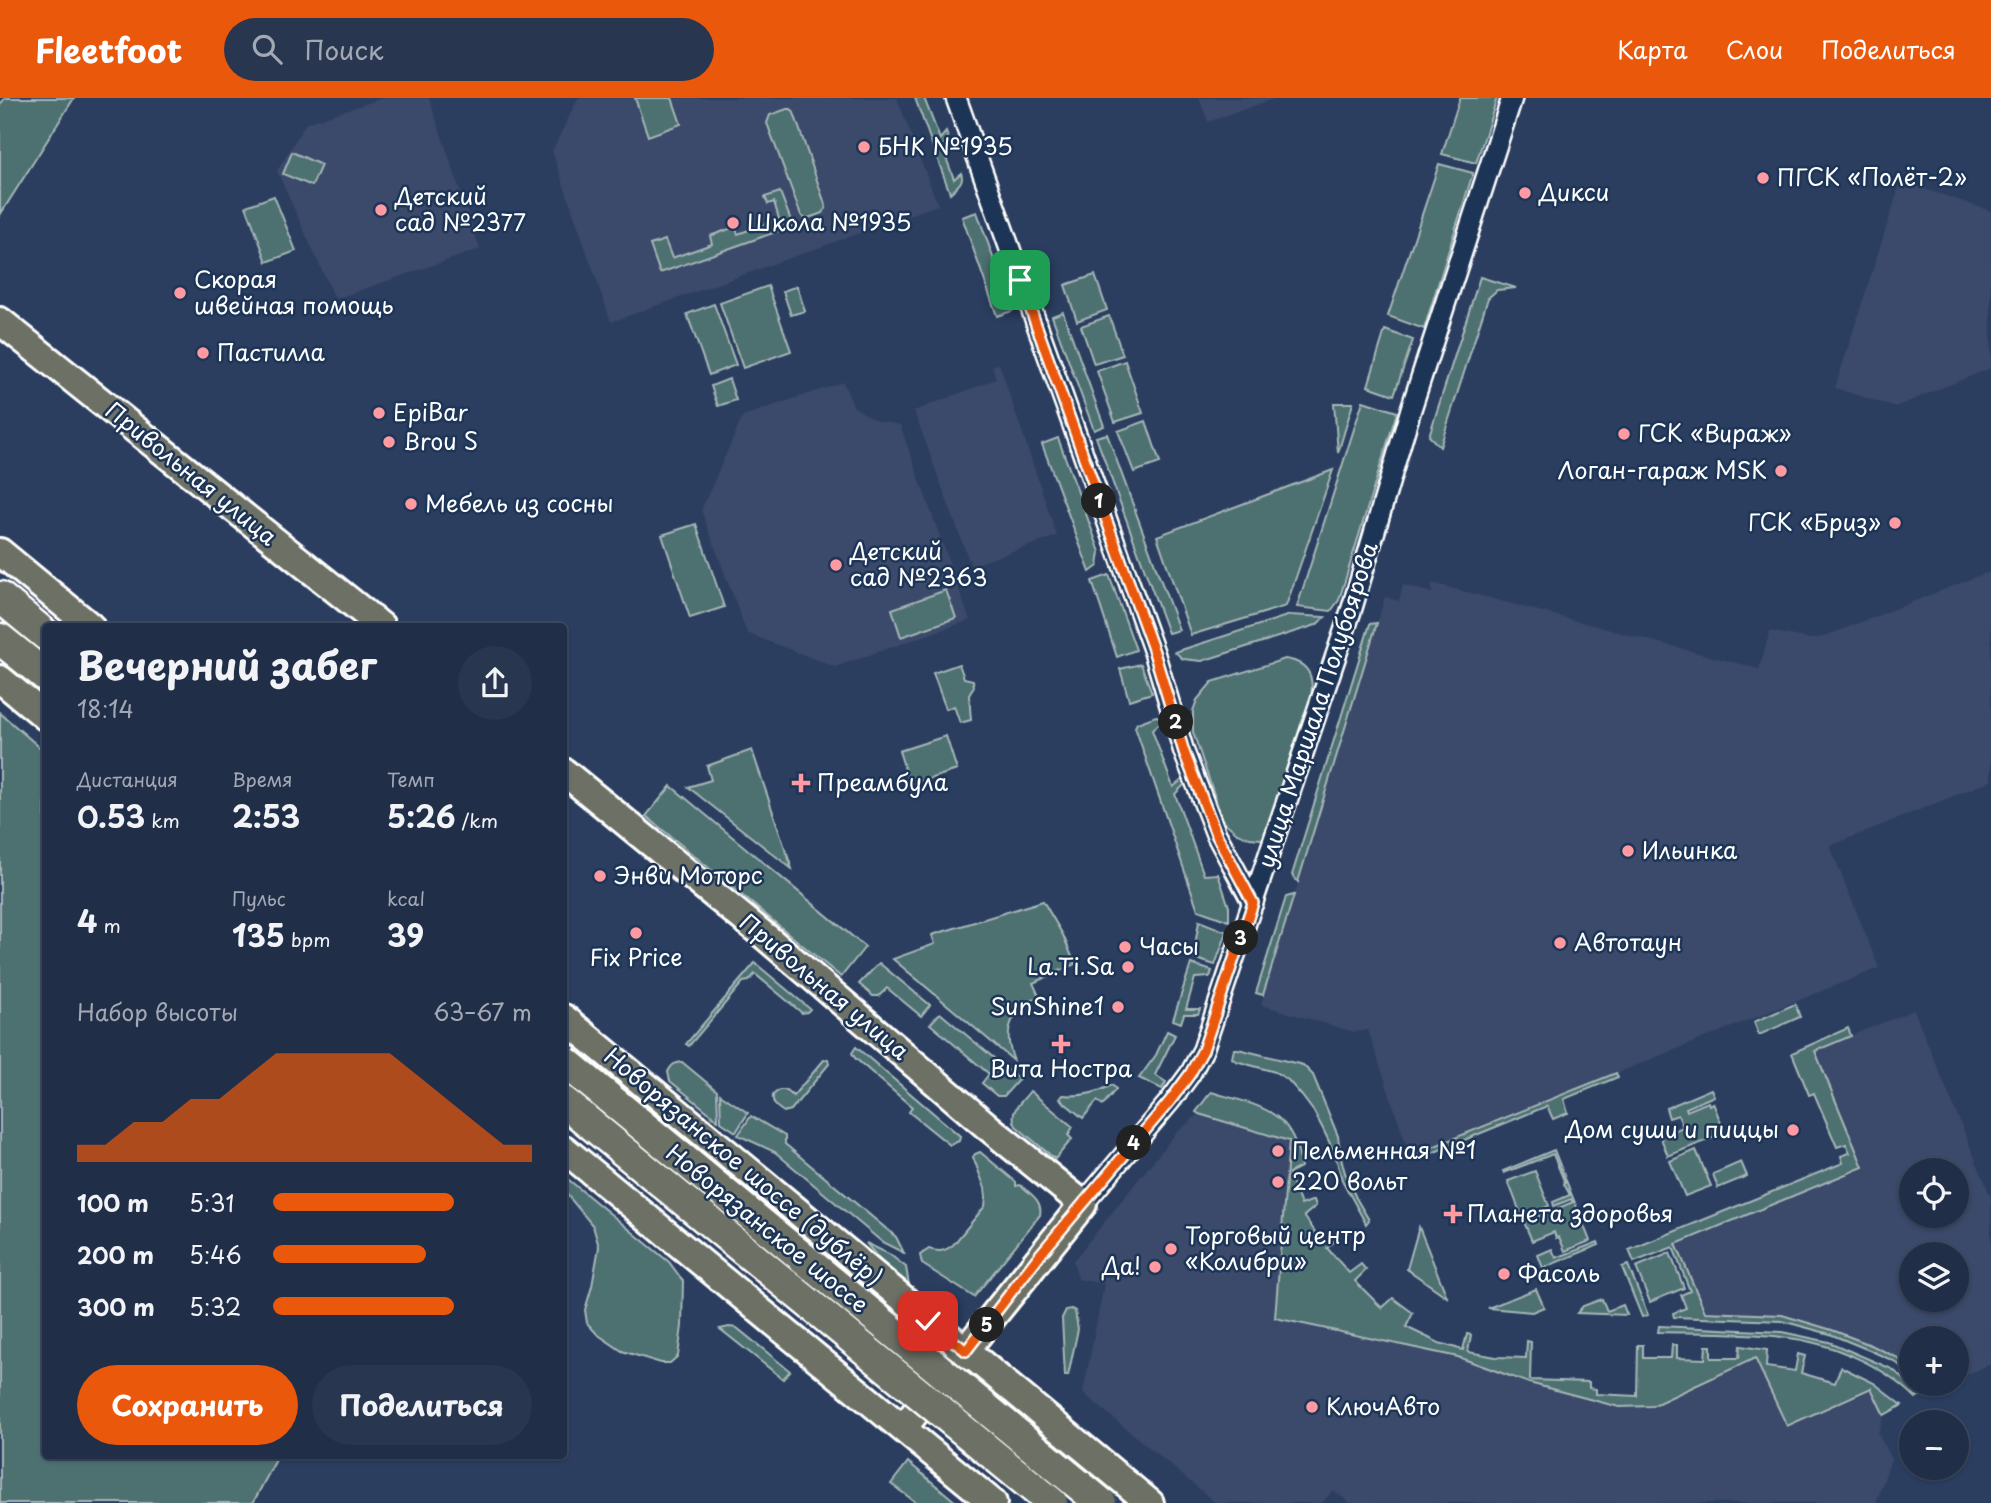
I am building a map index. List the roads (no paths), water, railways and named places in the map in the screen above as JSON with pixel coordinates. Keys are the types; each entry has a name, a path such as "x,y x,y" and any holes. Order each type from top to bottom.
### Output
{"highway":[{"path":"0,597 42,632"},
{"path":"0,639 42,673"},
{"name":"Новорязанское шоссе","path":"567,1063 1101,1503"},
{"name":"Новорязанское шоссе","path":"567,1104 1052,1503"}],"main road":[{"name":"Привольная улица","path":"0,321 377,623"},
{"path":"0,552 86,623"},
{"path":"0,679 42,714"},
{"name":"Привольная улица","path":"567,774 766,937 988,1127 1083,1204"},
{"name":"Новорязанское шоссе (дублёр)","path":"567,1020 1150,1503"},
{"path":"567,1151 993,1503"},
{"name":"улица Маршала Полубоярова","path":"903,1428 1083,1204"}],"street":[{"path":"956,98 1154,652 1184,752 1216,834 1253,903"},
{"name":"улица Маршала Полубоярова","path":"1083,1204 1170,1101 1190,1074 1203,1050 1352,608 1411,409 1512,98"}],"place":[{"name":"БНК №1935","path":"864,147"},
{"name":"ПГСК «Полёт-2»","path":"1763,178"},
{"name":"Дикси","path":"1525,193"},
{"name":"Детский сад №2377","path":"381,210"},
{"name":"Школа №1935","path":"733,223"},
{"name":"Скорая швейная помощь","path":"180,293"},
{"name":"Пастилла","path":"203,353"},
{"name":"EpiBar","path":"379,413"},
{"name":"ГСК «Вираж»","path":"1624,434"},
{"name":"Brou S","path":"389,442"},
{"name":"Логан-гараж MSK","path":"1781,471"},
{"name":"Мебель из сосны","path":"411,504"},
{"name":"ГСК «Бриз»","path":"1895,523"},
{"name":"Детский сад №2363","path":"836,565"},
{"name":"Преамбула","path":"801,783"},
{"name":"Ильинка","path":"1628,851"},
{"name":"Энви Моторс","path":"600,876"},
{"name":"Fix Price","path":"636,933"},
{"name":"Автотаун","path":"1560,943"},
{"name":"Часы","path":"1125,947"},
{"name":"La.Ti.Sa","path":"1128,967"},
{"name":"SunShine1","path":"1118,1007"},
{"name":"Вита Ностра","path":"1061,1044"},
{"name":"Дом суши и пиццы","path":"1793,1130"},
{"name":"Пельменная №1","path":"1278,1151"},
{"name":"220 вольт","path":"1278,1182"},
{"name":"Планета здоровья","path":"1453,1214"},
{"name":"Торговый центр «Колибри»","path":"1171,1249"},
{"name":"Да!","path":"1155,1267"},
{"name":"Фасоль","path":"1504,1274"},
{"name":"КлючАвто","path":"1312,1407"}]}
